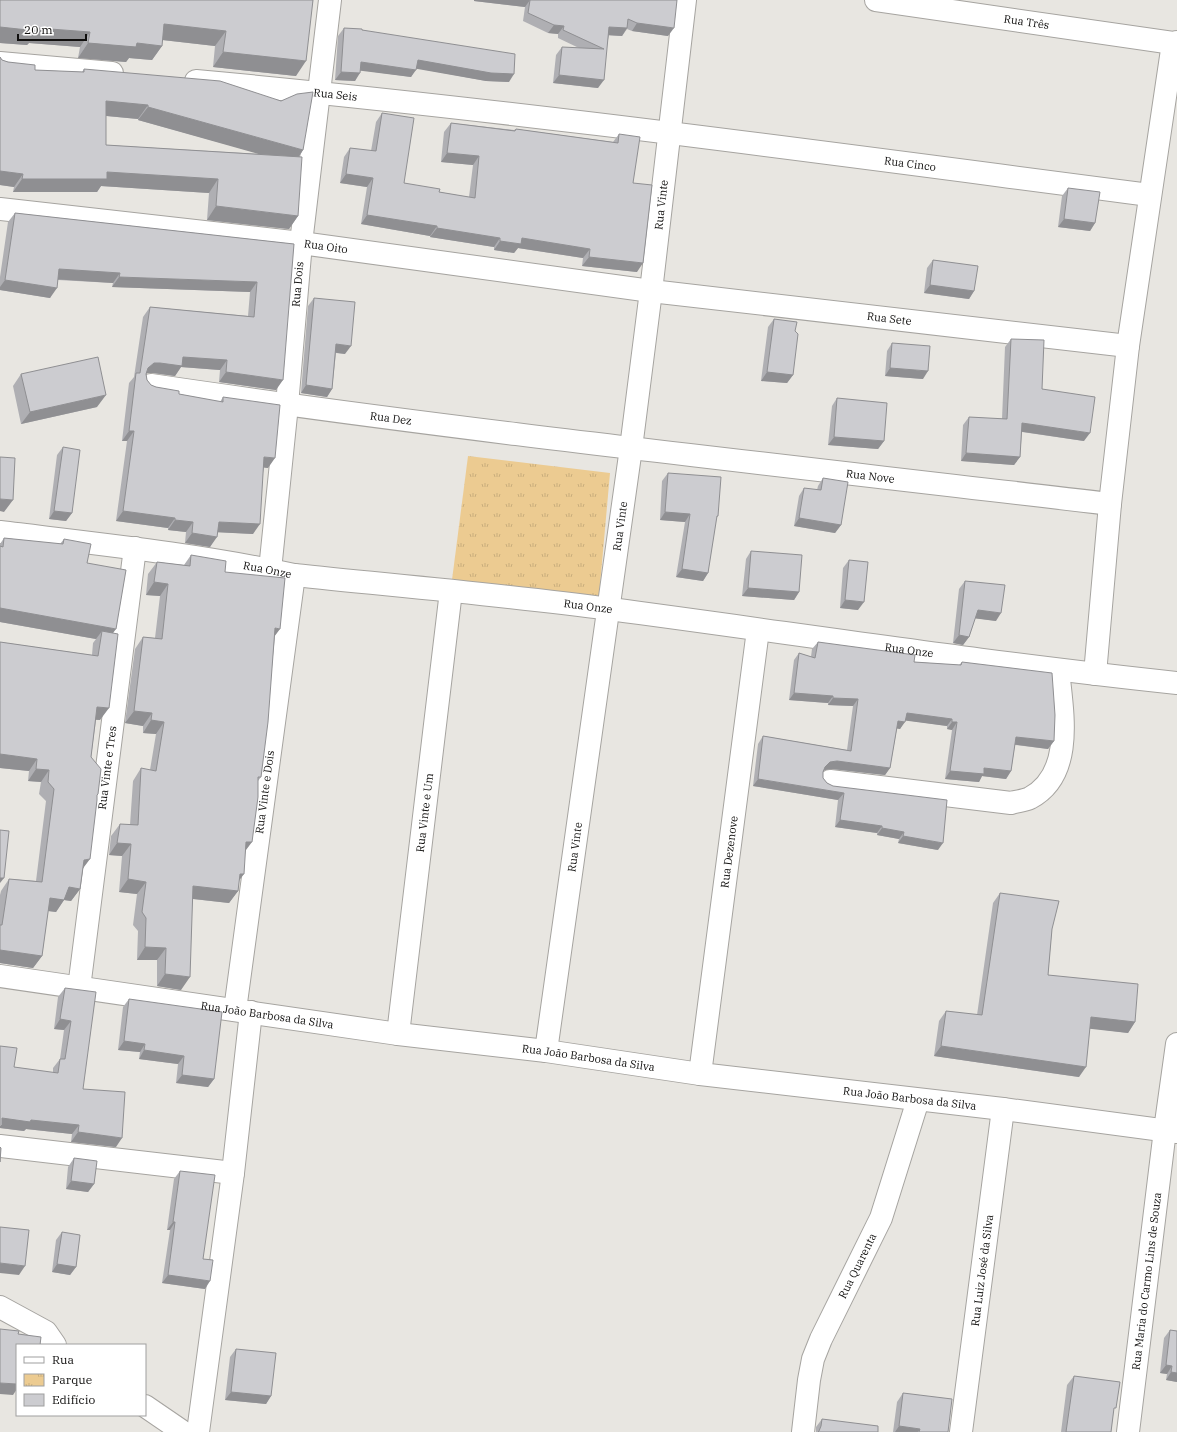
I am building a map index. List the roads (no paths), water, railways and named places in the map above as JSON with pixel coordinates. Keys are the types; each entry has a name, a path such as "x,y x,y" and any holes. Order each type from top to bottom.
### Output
{"street":[{"name":"Rua Dois","path":"270,570 287,405 301,243 330,0"},
{"name":"Rua Vinte","path":"546,1051 631,448 685,0"},
{"name":"Rua Três","path":"876,0 1175,42"},
{"path":"1095,674 1110,504 1128,346 1150,195 1175,42"},
{"path":"0,63 132,75"},
{"name":"Rua Seis","path":"179,79 320,92 670,132"},
{"name":"Rua Cinco","path":"670,132 1150,195"},
{"name":"Rua Oito","path":"0,209 301,243 651,291"},
{"name":"Rua Sete","path":"651,291 1128,346"},
{"name":"Rua Dez","path":"151,385 287,405 631,448"},
{"name":"Rua Nove","path":"631,448 1110,504"},
{"name":"Rua Onze","path":"0,532 135,548 294,575 608,609 1058,670 1177,683"},
{"name":"Rua Vinte e Tres","path":"79,988 135,548"},
{"name":"Rua Vinte e Dois","path":"198,1432 233,1173 243,1011 294,575"},
{"name":"Rua Vinte e Um","path":"398,1034 451,591"},
{"name":"Rua Dezenove","path":"700,1074 758,630"},
{"path":"830,781 1011,803 1029,798 1046,786 1056,770 1062,747 1064,728 1058,670"},
{"name":"Rua João Barbosa da Silva","path":"0,976 398,1034 546,1051 700,1074 1003,1109 1171,1131"},
{"name":"Rua Maria do Carmo Lins de Souza","path":"1128,1432 1171,1131 1177,1044"},
{"name":"Rua Quarenta","path":"803,1432 813,1359 821,1339 881,1218 918,1100"},
{"name":"Rua Luiz José da Silva","path":"961,1432 1003,1109"},
{"path":"0,1146 233,1173"},
{"path":"0,1307 46,1332 54,1344"},
{"path":"146,1407 183,1432"}]}
